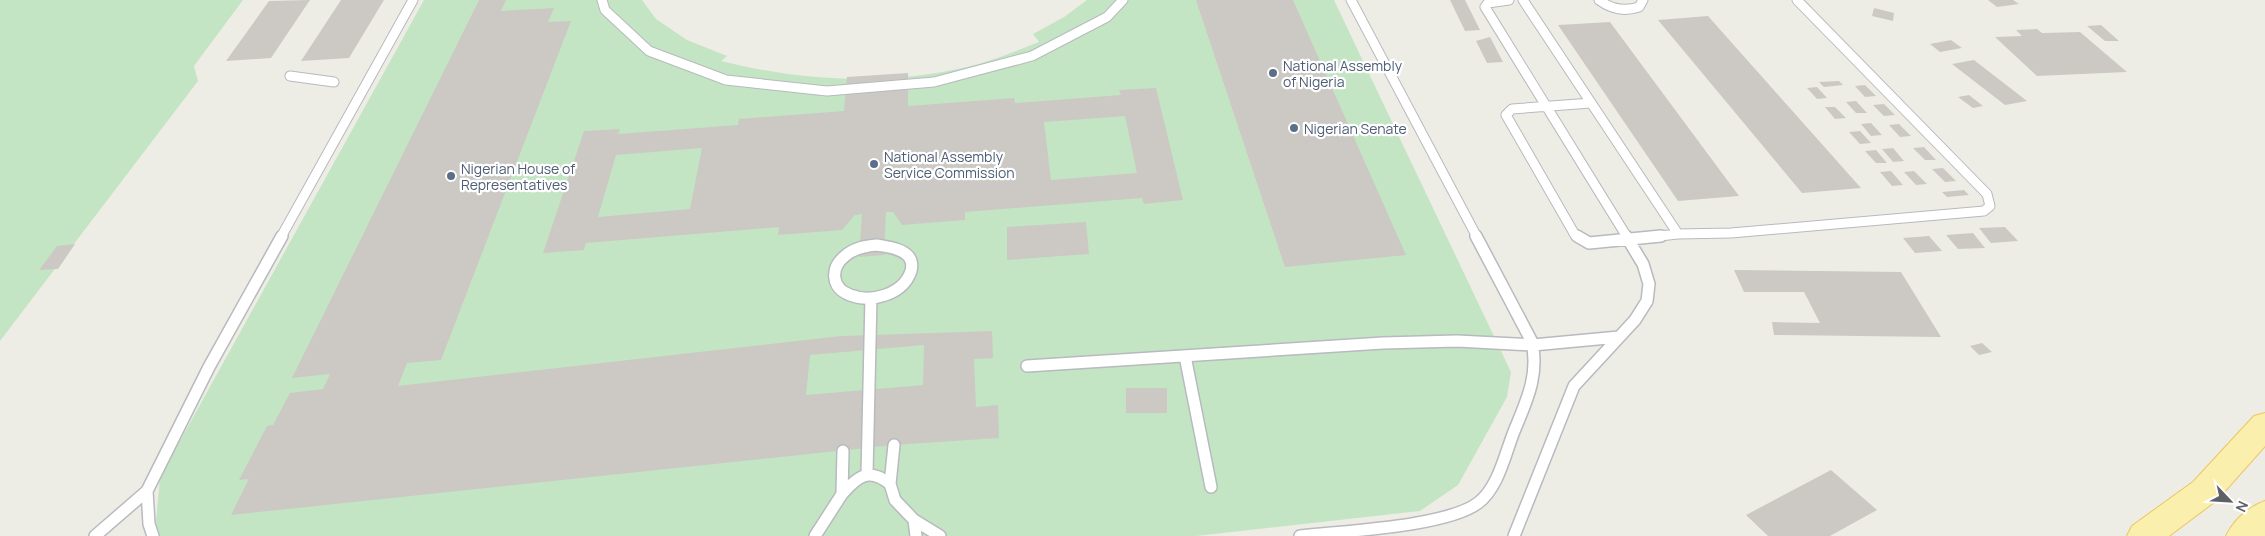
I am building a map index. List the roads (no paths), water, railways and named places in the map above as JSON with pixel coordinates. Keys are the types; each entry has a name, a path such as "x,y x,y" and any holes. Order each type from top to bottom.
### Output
{"main road":[{"path":"2144,536 2205,492 2265,425"},
{"path":"2242,536 2265,515"}],"lane":[{"path":"95,536 147,491 209,367 413,0"},
{"path":"602,0 605,10 649,51 726,80 827,91 934,82 1032,56 1107,17 1123,0"},
{"path":"1300,536 1429,520 1463,512 1478,502 1494,480 1532,387 1536,362 1533,345 1351,0"},
{"path":"1509,0 1488,3 1485,7 1643,264 1649,284 1647,301 1636,320 1574,386 1514,536"},
{"path":"1522,0 1678,234"},
{"path":"1599,0 1606,6 1624,10 1639,7 1643,0"},
{"path":"1591,103 1512,109 1507,112 1507,120 1575,235 1589,243 1678,234 1731,233 1974,212 1984,211 1990,206 1987,194 1796,0"},
{"path":"290,76 334,82"},
{"path":"877,245 889,246 900,250 908,256 912,264 912,273 906,282 891,293 871,298 859,298 839,290 834,282 833,274 836,266 847,254 863,247 877,245"},
{"path":"867,474 871,298"},
{"path":"1026,366 1383,343 1458,341 1533,345 1619,336"},
{"path":"1185,356 1211,487"},
{"path":"894,445 890,484 895,500 914,520 940,536"},
{"path":"842,494 843,450"},
{"path":"815,536 842,494 853,482 867,474 880,476 890,484"},
{"path":"147,491 149,524 153,536"},
{"path":"914,520 916,536"}],"place":[{"name":"National Assembly of Nigeria","path":"1273,73"},
{"name":"Nigerian Senate","path":"1294,128"},
{"name":"National Assembly Service Commission","path":"874,164"},
{"name":"Nigerian House of Representatives","path":"451,176"}]}
